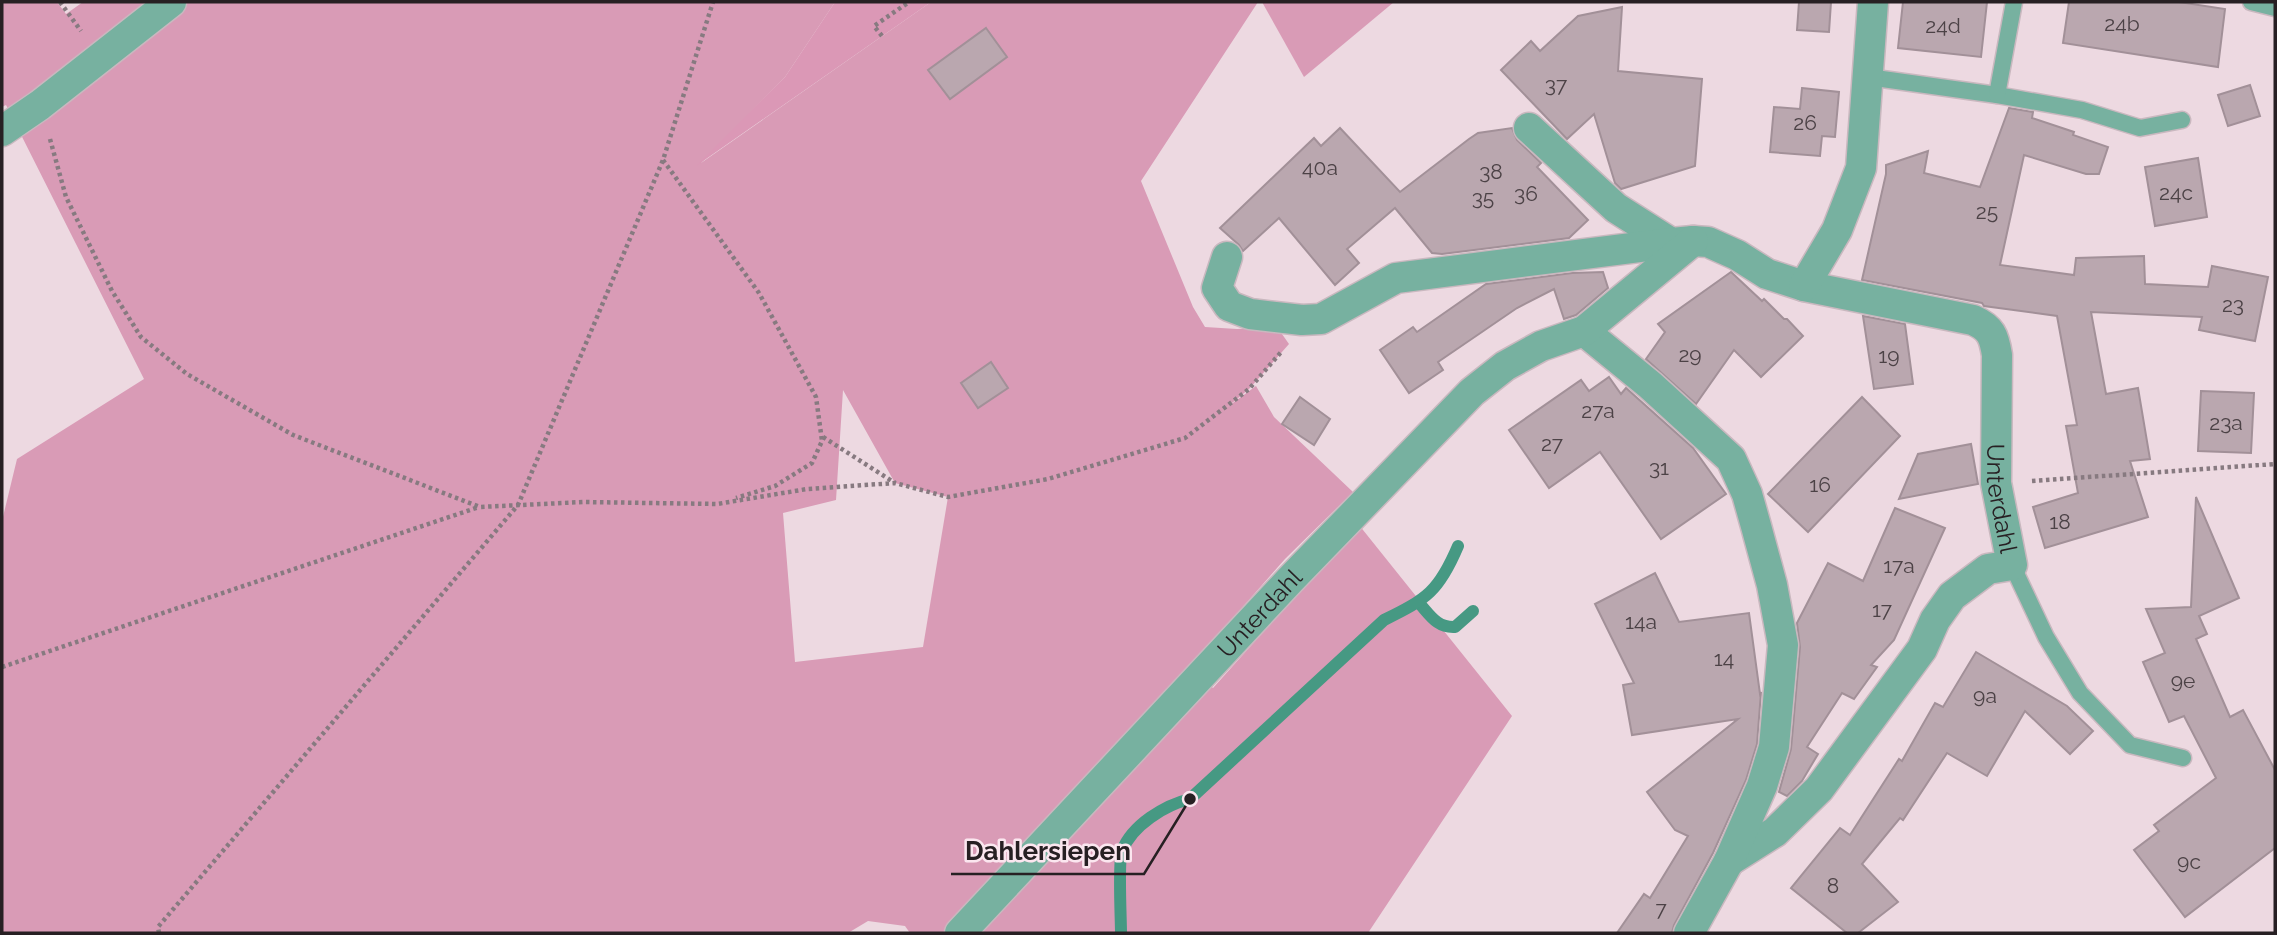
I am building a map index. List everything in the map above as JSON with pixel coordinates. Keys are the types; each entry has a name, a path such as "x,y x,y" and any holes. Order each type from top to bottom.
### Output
{"street":[{"path":"2,131 171,2"},
{"path":"1804,286 1838,230 1861,168 1873,2"},
{"name":"Unterdahl","path":"1530,128 1616,208 1682,242"},
{"name":"Unterdahl","path":"960,933 1290,580 1472,392 1505,366 1529,353 1584,331 1682,242"},
{"name":"Unterdahl","path":"1227,257 1217,288 1229,306 1250,314 1311,319 1339,311 1396,278 1682,242 1708,242 1737,255 1767,274 1804,286 1973,320 1987,326 1994,339 1997,355 1996,483 2012,565 1988,569 1952,596 1935,620 1922,649 1819,789 1774,832 1730,861"},
{"name":"Unterdahl","path":"1584,331 1650,384 1731,459 1747,494 1756,526 1772,585 1783,645 1774,747 1762,786 1730,861 1689,933"}],"lane":[{"path":"1997,95 2014,2"},
{"path":"2251,2 2275,8"},
{"path":"1868,77 2082,110 2140,128 2182,120"},
{"path":"2012,565 2046,637 2080,693 2130,745 2183,758"}],"path":[{"path":"159,933 158,927 518,505 663,159 713,2"},
{"path":"882,36 874,26 909,2"},
{"path":"40,104 66,197 112,290 141,337 187,374 292,435 480,507"},
{"path":"663,159 760,293 816,397 822,441 812,463 775,486 718,504"},
{"path":"2,667 480,507 583,502 718,504 807,489 895,484 948,497 1048,479 1185,438 1249,389 1311,319"},
{"path":"822,436 895,484"},
{"path":"1996,483 2275,464"}],"shaded area":[{"path":"2,2 57,2 66,14 83,2 835,2 785,77 701,163 931,2 1258,2 1141,181 1193,307 1205,327 1277,327 1289,344 1249,389 1226,408 1256,386 1274,417 1353,492 1285,559 1190,667 1213,688 1359,525 1512,716 1368,933 910,933 905,926 868,921 848,933 2,933 2,521 17,459 144,379 6,105 2,107","holes":["843,390 895,483 948,497 923,647 795,662 783,513 836,500"]},
{"path":"835,2 931,2 696,166 785,77"},
{"path":"1262,2 1394,2 1304,77"}],"building":[{"path":"1799,2 1831,2 1829,32 1797,30"},
{"path":"1903,2 1987,2 1981,57 1898,48"},
{"path":"2069,2 2179,2 2225,9 2218,67 2063,43"},
{"path":"1622,7 1618,71 1702,79 1695,166 1621,189 1615,183 1594,114 1567,139 1501,70 1531,41 1540,51 1578,16"},
{"path":"986,28 1007,57 950,99 928,70"},
{"path":"2250,85 2260,116 2228,126 2218,95"},
{"path":"1802,88 1839,92 1835,137 1822,136 1820,156 1770,152 1774,107 1800,109"},
{"path":"2009,108 2033,112 2032,118 2108,147 2099,174 2086,174 2024,155 2000,265 2074,275 2076,258 2144,256 2145,284 2208,287 2212,266 2268,277 2255,341 2199,330 2202,317 2091,312 2106,394 2138,388 2150,459 2130,461 2148,517 2045,548 2033,507 2078,493 2066,426 2077,425 2057,316 1984,306 1982,303 1862,280 1886,165 1928,151 1924,173 1980,187"},
{"path":"1340,128 1400,192 1478,133 1512,128 1517,140 1541,163 1537,167 1588,220 1569,238 1442,254 1432,253 1395,208 1347,249 1359,263 1335,285 1279,218 1243,251 1220,228 1314,138 1321,146"},
{"path":"2198,158 2207,217 2155,226 2145,167"},
{"path":"1603,272 1608,288 1576,315 1564,319 1554,289 1517,308 1438,362 1443,370 1409,393 1380,350 1413,327 1417,332 1486,284 1572,273"},
{"path":"1731,272 1803,336 1761,377 1734,350 1696,404 1646,359 1665,332 1658,324"},
{"path":"1863,316 1905,324 1913,384 1874,389"},
{"path":"991,362 1008,388 978,408 961,383"},
{"path":"1609,377 1621,394 1626,388 1693,448 1726,494 1661,539 1600,452 1549,488 1509,430 1581,380 1589,391"},
{"path":"2201,391 2254,393 2251,453 2198,451"},
{"path":"1300,397 1330,419 1314,445 1282,424"},
{"path":"1862,397 1900,436 1808,532 1768,494"},
{"path":"1971,444 1978,484 1899,499 1918,454"},
{"path":"2196,497 2239,598 2199,616 2207,634 2196,639 2230,717 2243,710 2275,770 2275,848 2185,917 2134,850 2159,831 2154,825 2216,778 2184,716 2169,722 2143,662 2165,653 2146,609 2191,607"},
{"path":"1895,508 1945,528 1894,640 1871,665 1877,667 1854,699 1842,693 1807,747 1818,754 1802,781 1787,796 1779,792 1791,749 1800,647 1797,623 1828,563 1863,581"},
{"path":"1655,573 1679,622 1749,613 1760,694 1761,692 1757,744 1746,780 1672,933 1617,933 1644,894 1650,898 1688,836 1675,830 1647,792 1738,719 1632,735 1623,685 1634,683 1595,604"},
{"path":"1976,652 2067,706 2093,731 2070,754 2025,711 1987,776 1947,753 1903,820 1900,818 1862,864 1898,902 1858,933 1847,933 1791,888 1840,828 1850,835 1899,759 1902,761 1935,703 1943,707"}],"waterway":[{"path":"1121,933 1121,857 1133,833 1160,811 1190,799 1384,620 1430,592 1438,584 1458,546"},
{"path":"1419,603 1434,620 1449,627 1455,627 1473,611"}],"place":[{"name":"Dahlersiepen","path":"1190,799"}]}
